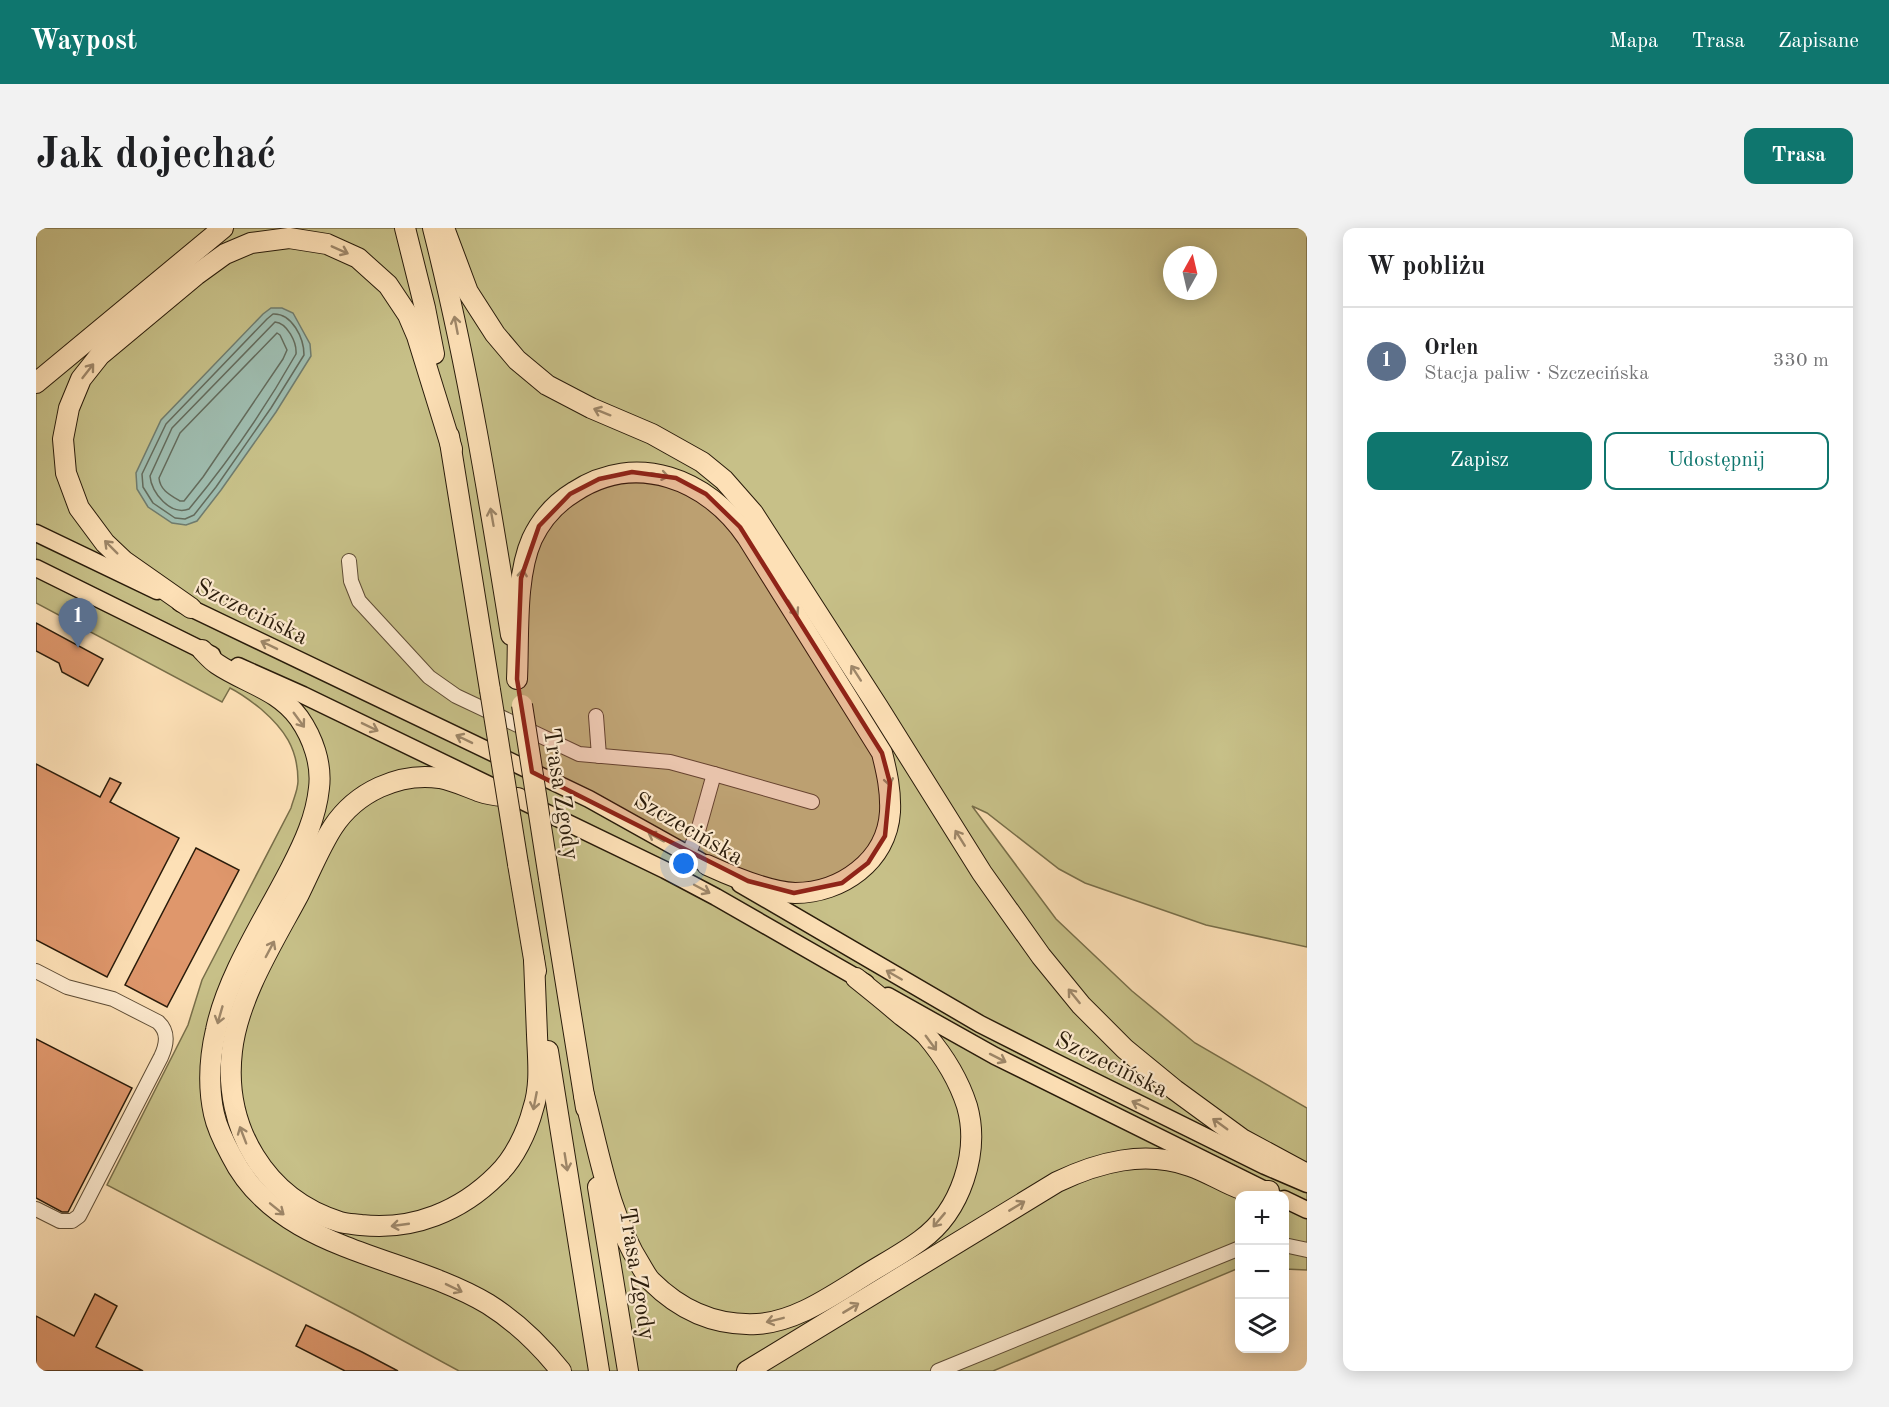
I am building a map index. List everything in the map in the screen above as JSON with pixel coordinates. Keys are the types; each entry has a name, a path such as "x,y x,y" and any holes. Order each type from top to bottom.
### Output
{"highway":[{"path":"36,383 223,228"},
{"path":"405,228 425,308 452,449 599,1371"},
{"name":"Trasa Zgody","path":"433,228 450,295 479,443 628,1371"},
{"path":"444,228 468,292 495,334 517,360 547,385 591,408 652,434 702,462 724,480 753,513 982,873 1041,957 1081,1005 1125,1048 1175,1090 1242,1139 1307,1174"},
{"path":"191,608 124,561 105,543 79,508 66,473 63,439 69,408 81,379 100,355 196,275 225,254 251,243 289,238 327,244 358,258 388,285 408,315 417,336 452,449"},
{"path":"517,679 521,578 525,556 539,526 561,501 579,488 599,479 621,473 643,472 665,475 686,483 706,494 725,509 753,546 882,753 890,783 890,814 885,836 868,863 842,883 822,889 794,893 748,881 707,865"},
{"path":"202,650 216,664 277,696 289,707 308,733 320,775 317,804 306,836 235,977 222,1006 215,1030 210,1065 214,1113 220,1133 239,1170 256,1191 298,1225 326,1239 440,1281 488,1304 518,1327 561,1371"},
{"path":"518,798 483,792 441,778 405,779 367,794 352,804 333,826 256,975 236,1028 232,1049 231,1091 235,1114 246,1144 269,1176 297,1202 320,1214 343,1223 381,1227 413,1223 453,1209 475,1194 499,1173 520,1144 534,1109 539,1079 534,960"},
{"path":"584,1095 611,1194 628,1245 650,1280 677,1303 703,1317 730,1324 760,1324 795,1315 831,1297 923,1239 943,1218 958,1193 970,1153 971,1131 967,1106 956,1080 925,1034 856,978"},
{"path":"747,1371 1057,1182 1092,1167 1139,1158 1167,1160 1192,1167 1249,1191"}],"main road":[{"name":"Szczecińska","path":"36,533 589,799 1017,1043 1265,1166 1307,1184"},
{"name":"Szczecińska","path":"36,568 202,650 303,695 648,862 716,897 995,1056 1269,1191"},
{"name":"Szczecińska","path":"1289,1201 1307,1210"}],"lane":[{"path":"349,561 351,580 359,601 429,677 456,696 579,754 670,762 812,802"},
{"path":"596,716 599,756"},
{"path":"688,855 698,831 714,774"},
{"path":"36,971 67,987 112,999 158,1022 163,1027 166,1041 161,1057 79,1216 72,1221 60,1221 36,1209"},
{"path":"1289,1246 1307,1250"},
{"path":"938,1371 1235,1250"}],"highlighted area":[{"path":"632,472 676,478 706,494 740,527 882,753 890,783 885,836 868,863 842,883 794,893 748,881 532,772 517,679 521,578 539,526 570,494 599,479"}],"shaded area":[{"path":"36,228 1307,228 1307,947 1206,925 1085,883 1059,869 987,813 972,806 1056,919 1132,991 1195,1043 1307,1108 1307,1270 1289,1269 1289,1191 1235,1191 1235,1270 993,1371 459,1371 107,1185 188,1025 202,980 291,808 298,784 292,749 276,724 261,709 230,688 222,702 36,603"}],"water":[{"path":"271,308 282,308 293,313 310,344 311,356 276,412 197,521 186,525 172,523 148,507 137,489 136,473 161,420"}],"building":[{"path":"36,623 103,659 88,686 62,672 59,663 36,651"},
{"path":"36,764 100,797 110,778 121,783 110,802 179,838 107,977 36,940"},
{"path":"196,848 239,870 167,1007 125,985"},
{"path":"36,1039 132,1088 68,1212 62,1212 36,1198"},
{"path":"95,1294 117,1306 96,1347 143,1371 36,1371 36,1316 74,1336"},
{"path":"306,1325 398,1371 345,1371 296,1346"}],"place":[{"name":"Orlen","path":"78,648"}]}
